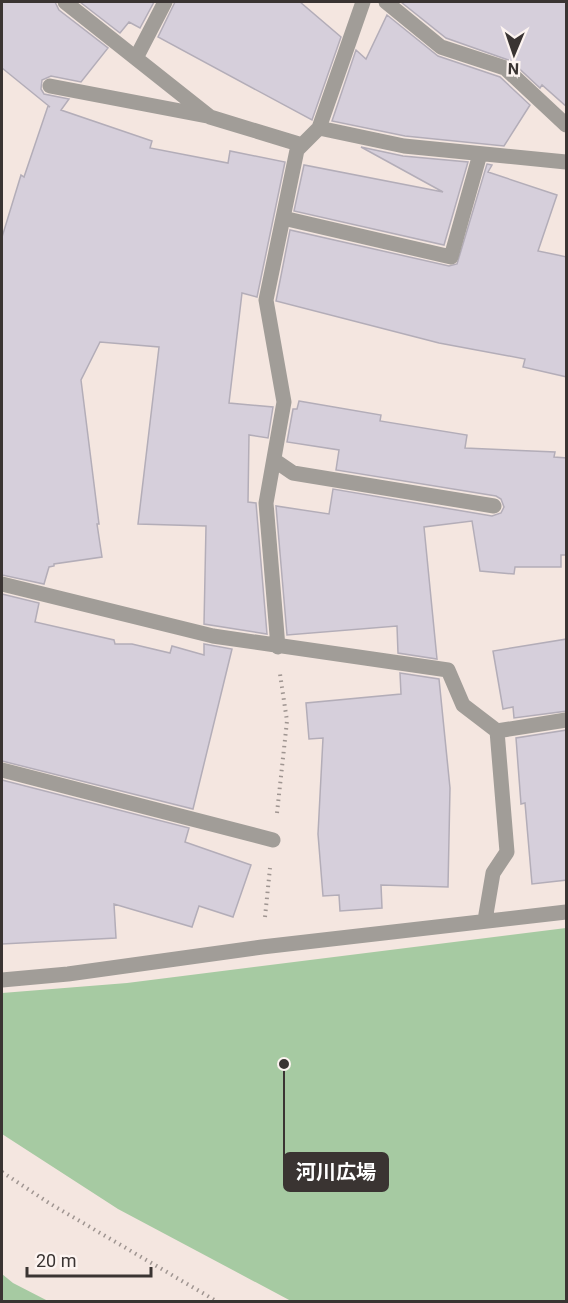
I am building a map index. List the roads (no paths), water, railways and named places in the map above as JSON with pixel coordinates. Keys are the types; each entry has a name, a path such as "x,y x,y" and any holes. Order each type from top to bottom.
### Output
{"street":[{"path":"65,2 210,117"},
{"path":"136,58 165,2"},
{"path":"278,647 266,503 284,402 266,300 297,150 320,128 363,2"},
{"path":"386,2 441,47 505,68 567,125"},
{"path":"50,86 210,117 302,145"},
{"path":"320,128 404,146 567,162"},
{"path":"283,218 451,257 480,154"},
{"path":"274,460 293,473 494,506"},
{"path":"2,584 213,636 448,670 463,705 497,731 567,720"},
{"path":"485,920 494,873 507,852 497,731"},
{"path":"2,770 273,840"},
{"path":"2,980 68,974 262,947 567,912"}],"place":[{"name":"河川広場","path":"284,1064"}]}
